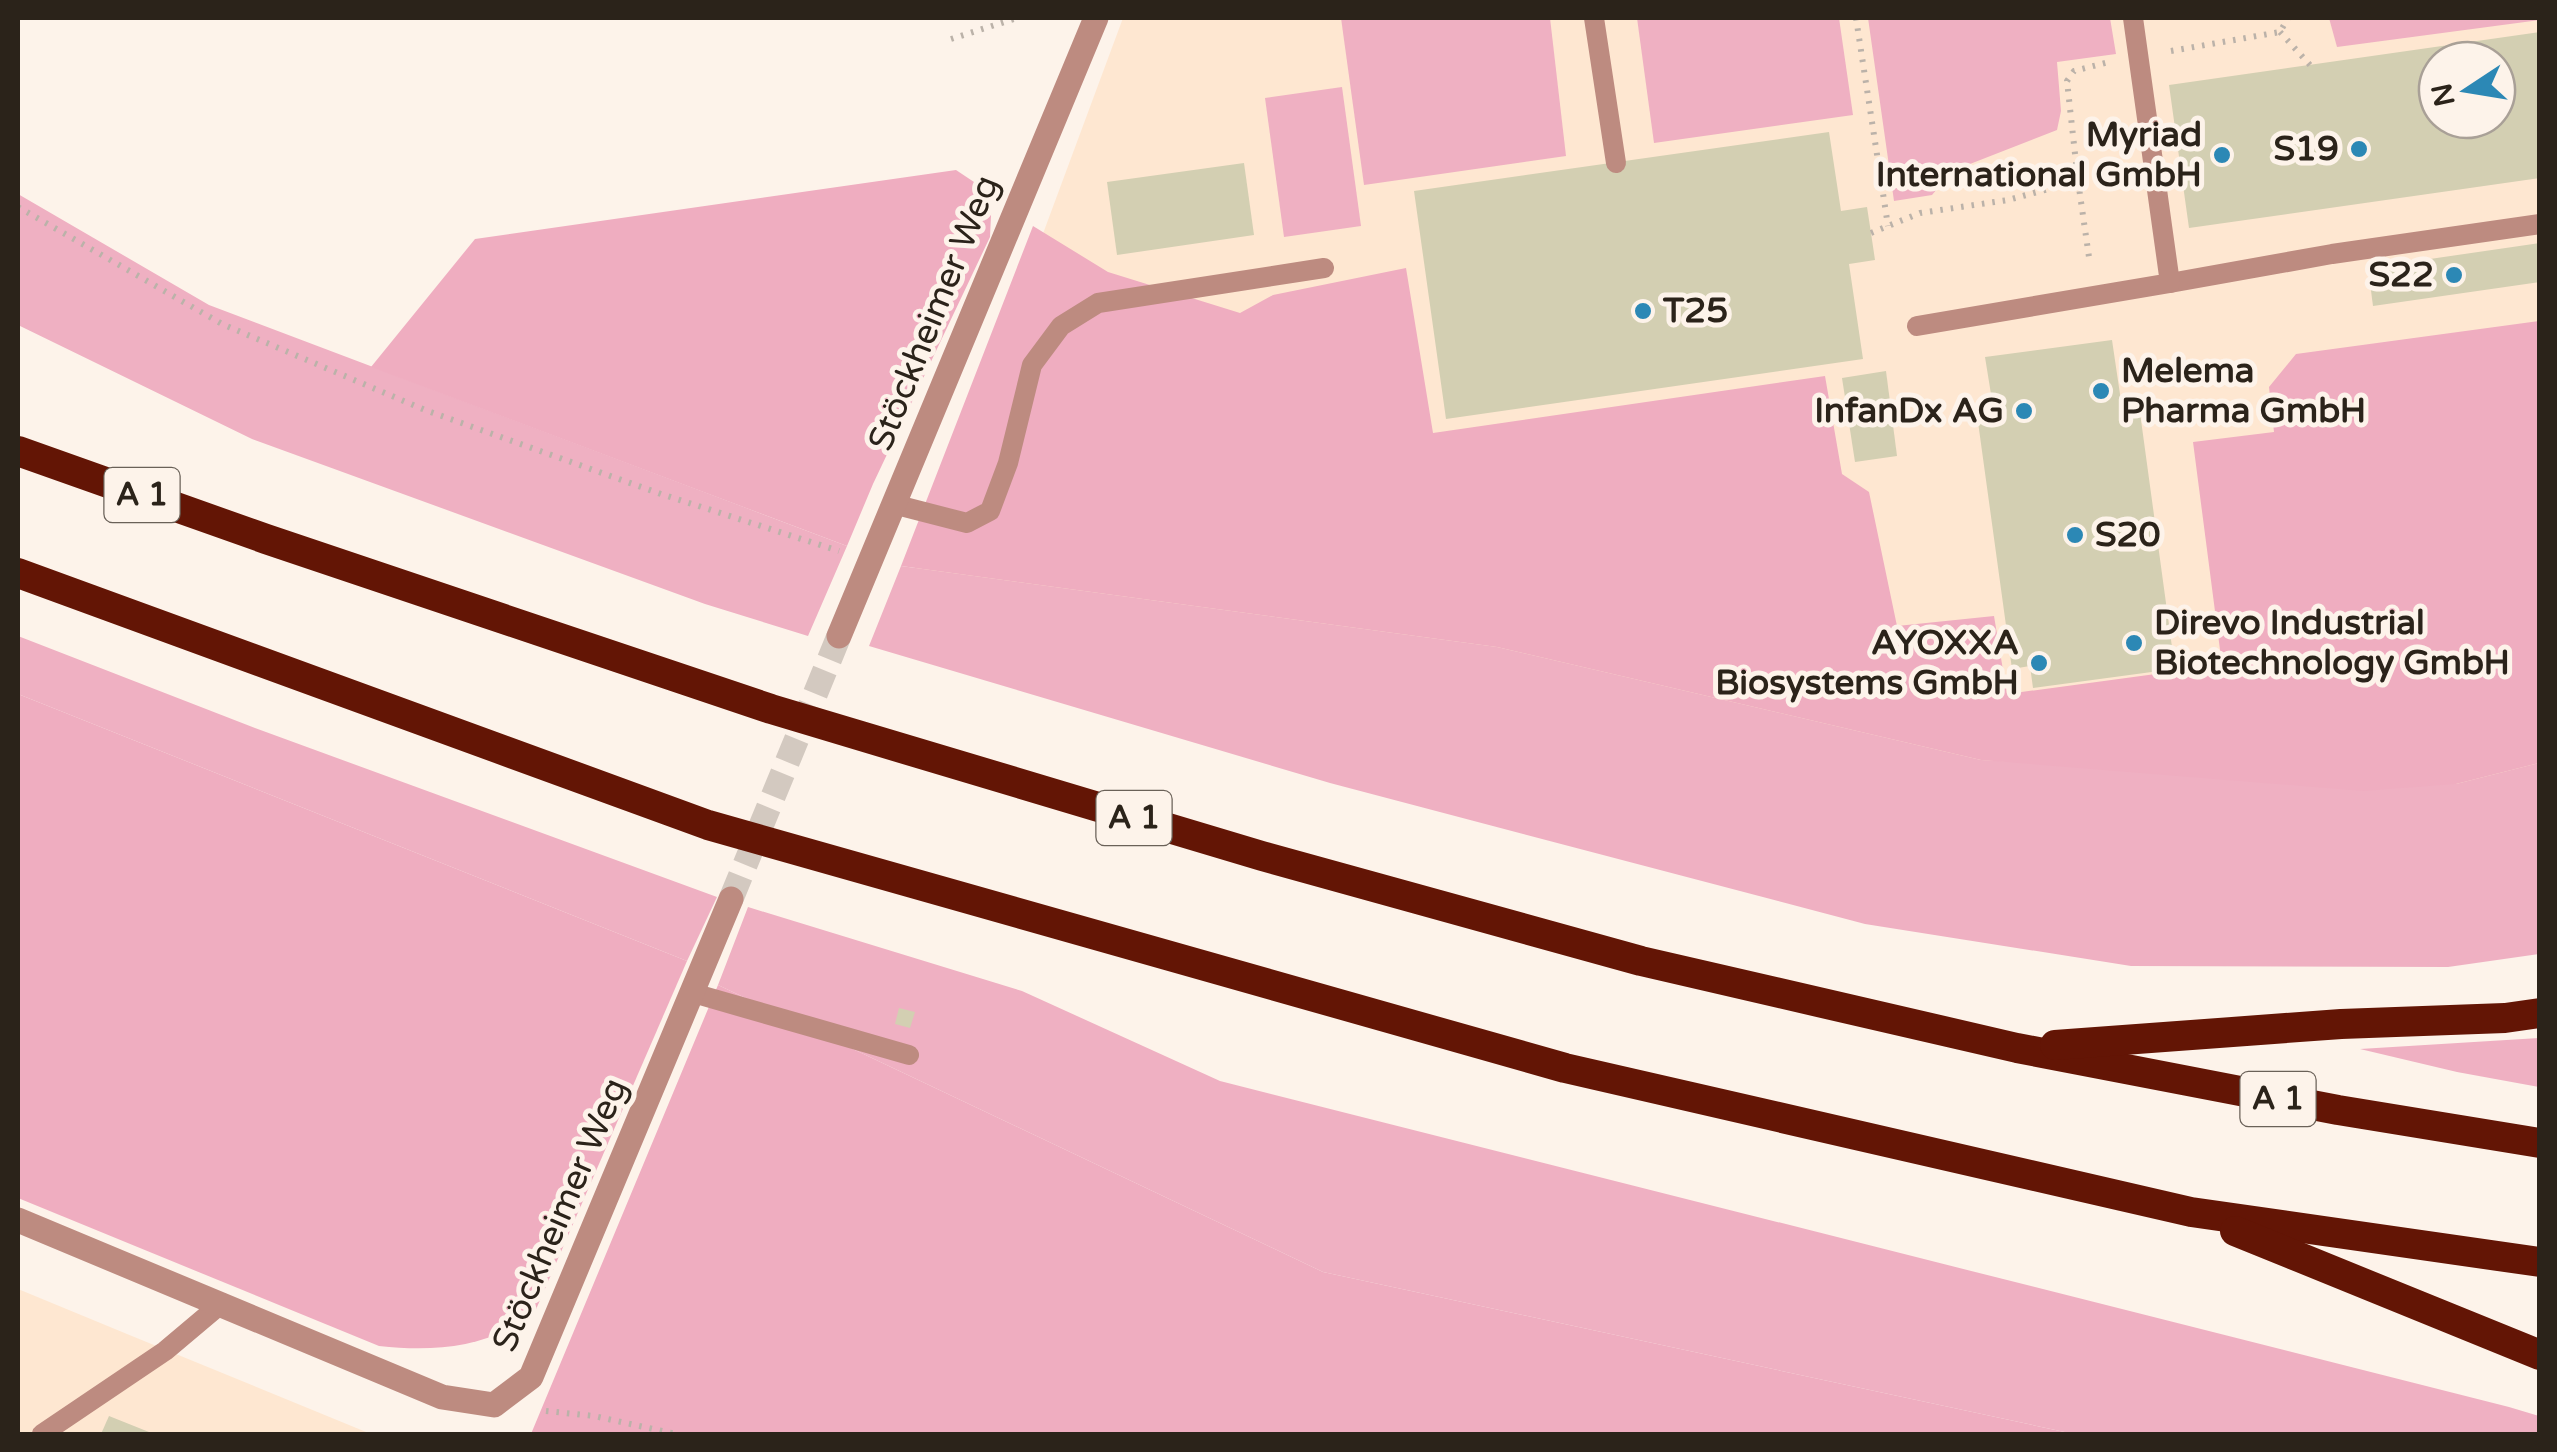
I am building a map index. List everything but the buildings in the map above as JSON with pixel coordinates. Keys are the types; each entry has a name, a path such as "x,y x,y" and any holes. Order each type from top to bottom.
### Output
{"highway":[{"name":"A 1","path":"18,451 284,546 771,710 1262,856 1640,961 2017,1048 2338,1110 2540,1143"},
{"path":"18,573 708,825 1565,1068 2191,1212 2540,1262"},
{"path":"2017,1048 2540,1013"},
{"path":"2191,1212 2540,1355"}],"street":[{"name":"Stöckheimer Weg","path":"839,636 1096,18"},
{"name":"Stöckheimer Weg","path":"494,1405 530,1377 731,898"},
{"path":"18,1220 442,1397 494,1405"}],"lane":[{"path":"1594,18 1616,163"},
{"path":"2133,18 2170,282"},
{"path":"1917,326 2332,254 2540,224"},
{"path":"893,504 967,523 990,510 1008,463 1032,365 1061,326 1098,303 1324,268"},
{"path":"693,993 909,1055"},
{"path":"42,1434 164,1351 222,1303"}],"path":[{"path":"951,39 1017,18"},
{"path":"1856,18 1888,226"},
{"path":"2280,32 2288,18"},
{"path":"2095,296 2067,80 2074,71 2090,65 2280,32"},
{"path":"2280,32 2310,65"},
{"path":"1871,233 1920,213 2008,200 2078,181"},
{"path":"18,206 222,324 408,403 661,494 836,550"},
{"path":"494,1405 594,1416 676,1434"}],"shaded area":[{"path":"1123,18 2539,18 2539,776 2361,800 1979,775 912,576"},
{"path":"1341,18 1550,18 1566,156 1364,185"},
{"path":"1637,18 1839,18 1853,115 1654,143"},
{"path":"1868,18 2110,18 2116,54 2057,62 2061,111 2057,130 1952,171 1932,195 1894,201"},
{"path":"2329,18 2539,18 2540,20 2337,47"},
{"path":"1342,87 1361,226 1284,237 1265,98"},
{"path":"956,170 992,194 990,237 847,546 371,367 475,239"},
{"path":"18,194 209,305 847,546 808,636 705,604 252,439 18,325"},
{"path":"1033,226 1108,272 1240,313 1273,295 1406,268 1433,433 1825,376 1842,474 1869,492 1897,626 1994,616 2007,694 2222,665 2193,442 2274,432 2269,387 2296,354 2539,321 2539,763 2456,784 2363,791 1981,760 1497,647 901,566"},
{"path":"901,566 1497,647 1981,760 2456,784 2539,763 2539,954 2448,967 2131,966 1865,924 1330,783 869,646"},
{"path":"18,636 255,728 717,897 687,961 18,694"},
{"path":"18,694 687,961 534,1314 497,1334 460,1345 379,1346 18,1198"},
{"path":"748,907 1022,991 1220,1081 2509,1407 2539,1416 2539,1434 2074,1434 1323,1272 718,985"},
{"path":"718,985 1323,1272 2074,1434 531,1434"},
{"path":"2539,1038 2539,1087 2360,1049"},
{"path":"18,1289 127,1334 371,1434 18,1434"}],"tunnel":[{"path":"731,899 839,636"}],"place":[{"name":"S19","path":"2359,149"},
{"name":"Myriad International GmbH","path":"2222,155"},
{"name":"S22","path":"2454,275"},
{"name":"T25","path":"1643,311"},
{"name":"Melema Pharma GmbH","path":"2101,391"},
{"name":"InfanDx AG","path":"2024,411"},
{"name":"S20","path":"2075,535"},
{"name":"Direvo Industrial Biotechnology GmbH","path":"2134,643"},
{"name":"AYOXXA Biosystems GmbH","path":"2039,663"}]}
